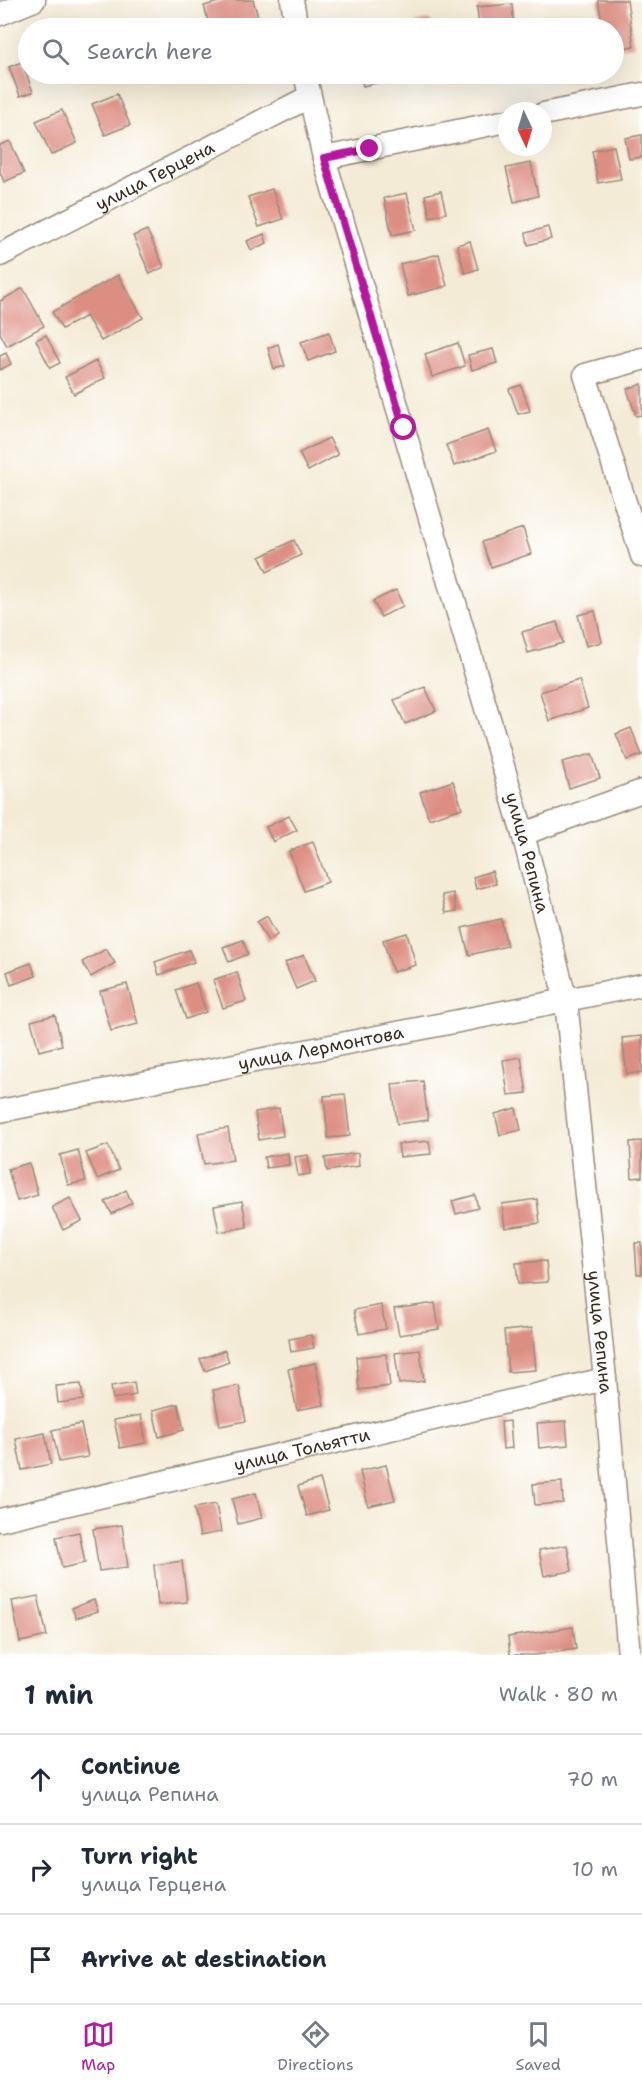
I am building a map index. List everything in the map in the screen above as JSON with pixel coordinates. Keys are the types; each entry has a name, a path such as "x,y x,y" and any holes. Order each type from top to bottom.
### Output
{"street":[{"path":"0,14 34,0"},
{"path":"292,0 295,18"},
{"name":"улица Репина","path":"307,84 324,158 523,834 566,1000 605,1379 629,1655"},
{"path":"552,112 642,94"},
{"name":"улица Герцена","path":"0,255 309,97"},
{"path":"324,158 498,123"},
{"path":"642,359 585,375 642,556"},
{"path":"523,834 642,791"},
{"name":"улица Лермонтова","path":"0,1111 642,985"},
{"name":"улица Тольятти","path":"0,1520 605,1379"}],"building":[{"path":"225,0 253,0 258,18 207,18 204,6"},
{"path":"598,0 627,0 634,46 624,48 624,18 601,18"},
{"path":"512,4 513,18 478,18 477,7"},
{"path":"18,64 18,84 30,84 33,92 20,96 9,67"},
{"path":"117,94 130,125 105,135 92,104"},
{"path":"62,110 77,143 51,155 36,121"},
{"path":"642,135 642,157 629,159 625,138"},
{"path":"10,141 24,173 4,182 0,172 0,145"},
{"path":"614,146 621,179 598,183 592,151"},
{"path":"531,163 538,196 514,202 506,168"},
{"path":"272,189 283,219 259,227 248,197"},
{"path":"441,191 446,213 430,217 425,195"},
{"path":"407,193 416,230 392,235 384,198"},
{"path":"548,227 551,239 528,245 526,233"},
{"path":"147,230 164,267 150,274 133,236"},
{"path":"264,234 267,243 251,250 247,241"},
{"path":"470,241 478,269 465,273 457,245"},
{"path":"439,254 447,286 408,296 400,264"},
{"path":"118,275 143,318 101,341 86,316 62,329 52,312"},
{"path":"23,288 44,326 7,346 0,333 0,301"},
{"path":"329,332 335,351 308,361 301,342"},
{"path":"46,335 60,363 50,368 36,340"},
{"path":"458,343 465,366 432,377 425,354"},
{"path":"278,344 285,366 274,369 268,348"},
{"path":"493,349 497,363 472,370 468,355"},
{"path":"6,353 11,364 0,370 0,356"},
{"path":"96,361 105,378 74,394 65,377"},
{"path":"642,384 642,415 636,416 627,389"},
{"path":"521,385 530,411 518,414 509,389"},
{"path":"488,430 496,451 454,466 446,445"},
{"path":"329,438 338,455 308,471 299,453"},
{"path":"523,528 531,554 491,567 482,542"},
{"path":"294,540 301,555 267,572 260,557"},
{"path":"396,590 403,606 381,617 373,601"},
{"path":"595,611 602,642 586,646 578,615"},
{"path":"557,622 563,643 528,653 522,632"},
{"path":"579,680 588,708 549,721 540,692"},
{"path":"425,687 436,711 405,724 394,700"},
{"path":"631,728 642,755 627,760 616,734"},
{"path":"592,754 600,778 569,788 562,762"},
{"path":"453,781 462,808 429,819 420,792"},
{"path":"289,816 297,830 273,842 266,827"},
{"path":"313,842 328,882 304,891 289,851"},
{"path":"492,871 496,884 476,889 473,877"},
{"path":"453,893 457,911 446,913 442,895"},
{"path":"267,916 277,935 268,941 257,922"},
{"path":"501,919 507,946 469,955 462,928"},
{"path":"407,933 416,965 393,972 383,940"},
{"path":"243,940 248,954 229,962 223,947"},
{"path":"106,949 115,963 91,977 82,962"},
{"path":"189,950 194,962 159,975 155,962"},
{"path":"304,955 315,981 296,989 285,963"},
{"path":"31,963 36,976 11,985 7,972"},
{"path":"237,972 246,1001 223,1008 213,980"},
{"path":"196,983 206,1012 186,1019 176,990"},
{"path":"127,984 138,1024 111,1031 100,991"},
{"path":"55,1015 62,1045 39,1051 31,1021"},
{"path":"642,1036 642,1072 627,1074 622,1038"},
{"path":"521,1057 527,1093 508,1095 503,1060"},
{"path":"423,1081 428,1120 397,1124 392,1084"},
{"path":"345,1094 350,1136 328,1138 324,1096"},
{"path":"279,1108 283,1136 259,1140 255,1112"},
{"path":"516,1108 521,1130 500,1135 495,1114"},
{"path":"228,1128 233,1160 204,1164 198,1133"},
{"path":"429,1141 431,1154 400,1157 398,1144"},
{"path":"642,1141 642,1177 632,1178 630,1142"},
{"path":"108,1145 119,1170 97,1179 86,1153"},
{"path":"78,1150 86,1181 68,1185 60,1155"},
{"path":"288,1153 289,1165 266,1168 264,1157"},
{"path":"358,1153 359,1166 327,1171 325,1158"},
{"path":"308,1155 310,1174 298,1176 295,1157"},
{"path":"29,1163 38,1195 17,1201 8,1169"},
{"path":"126,1190 132,1203 112,1214 105,1202"},
{"path":"475,1195 478,1208 456,1214 452,1201"},
{"path":"70,1198 82,1221 63,1230 52,1207"},
{"path":"537,1199 540,1223 505,1228 502,1204"},
{"path":"242,1201 247,1227 219,1232 214,1206"},
{"path":"635,1243 642,1243 642,1274 637,1274"},
{"path":"546,1261 548,1282 518,1284 516,1263"},
{"path":"435,1303 439,1329 399,1335 394,1309"},
{"path":"381,1305 386,1329 359,1334 354,1310"},
{"path":"532,1328 536,1370 508,1372 504,1331"},
{"path":"311,1335 314,1348 291,1352 289,1339"},
{"path":"225,1350 229,1362 205,1371 200,1359"},
{"path":"420,1350 424,1381 399,1384 395,1353"},
{"path":"386,1354 390,1386 359,1390 356,1357"},
{"path":"315,1363 324,1405 297,1410 288,1369"},
{"path":"134,1382 136,1395 113,1399 111,1386"},
{"path":"81,1384 83,1400 58,1403 56,1386"},
{"path":"239,1386 246,1421 220,1426 213,1390"},
{"path":"178,1404 184,1430 159,1437 153,1410"},
{"path":"141,1415 146,1443 120,1448 114,1420"},
{"path":"510,1421 512,1448 503,1449 501,1422"},
{"path":"566,1421 568,1445 539,1448 537,1423"},
{"path":"81,1424 88,1457 59,1462 52,1430"},
{"path":"45,1433 51,1464 22,1470 16,1439"},
{"path":"386,1465 395,1500 368,1506 360,1471"},
{"path":"320,1479 329,1510 307,1516 298,1486"},
{"path":"562,1482 563,1503 535,1505 533,1484"},
{"path":"256,1493 262,1518 238,1524 232,1499"},
{"path":"216,1504 221,1532 200,1536 194,1508"},
{"path":"122,1525 128,1567 99,1571 93,1529"},
{"path":"79,1532 85,1563 62,1568 56,1537"},
{"path":"567,1545 572,1571 544,1576 539,1550"},
{"path":"182,1561 187,1602 158,1605 154,1565"},
{"path":"38,1596 47,1636 20,1642 12,1601"},
{"path":"94,1600 98,1611 76,1618 72,1608"},
{"path":"573,1627 576,1649 536,1655 510,1655 508,1637"}],"route":[{"path":"370,149 324,158 404,428"}]}
